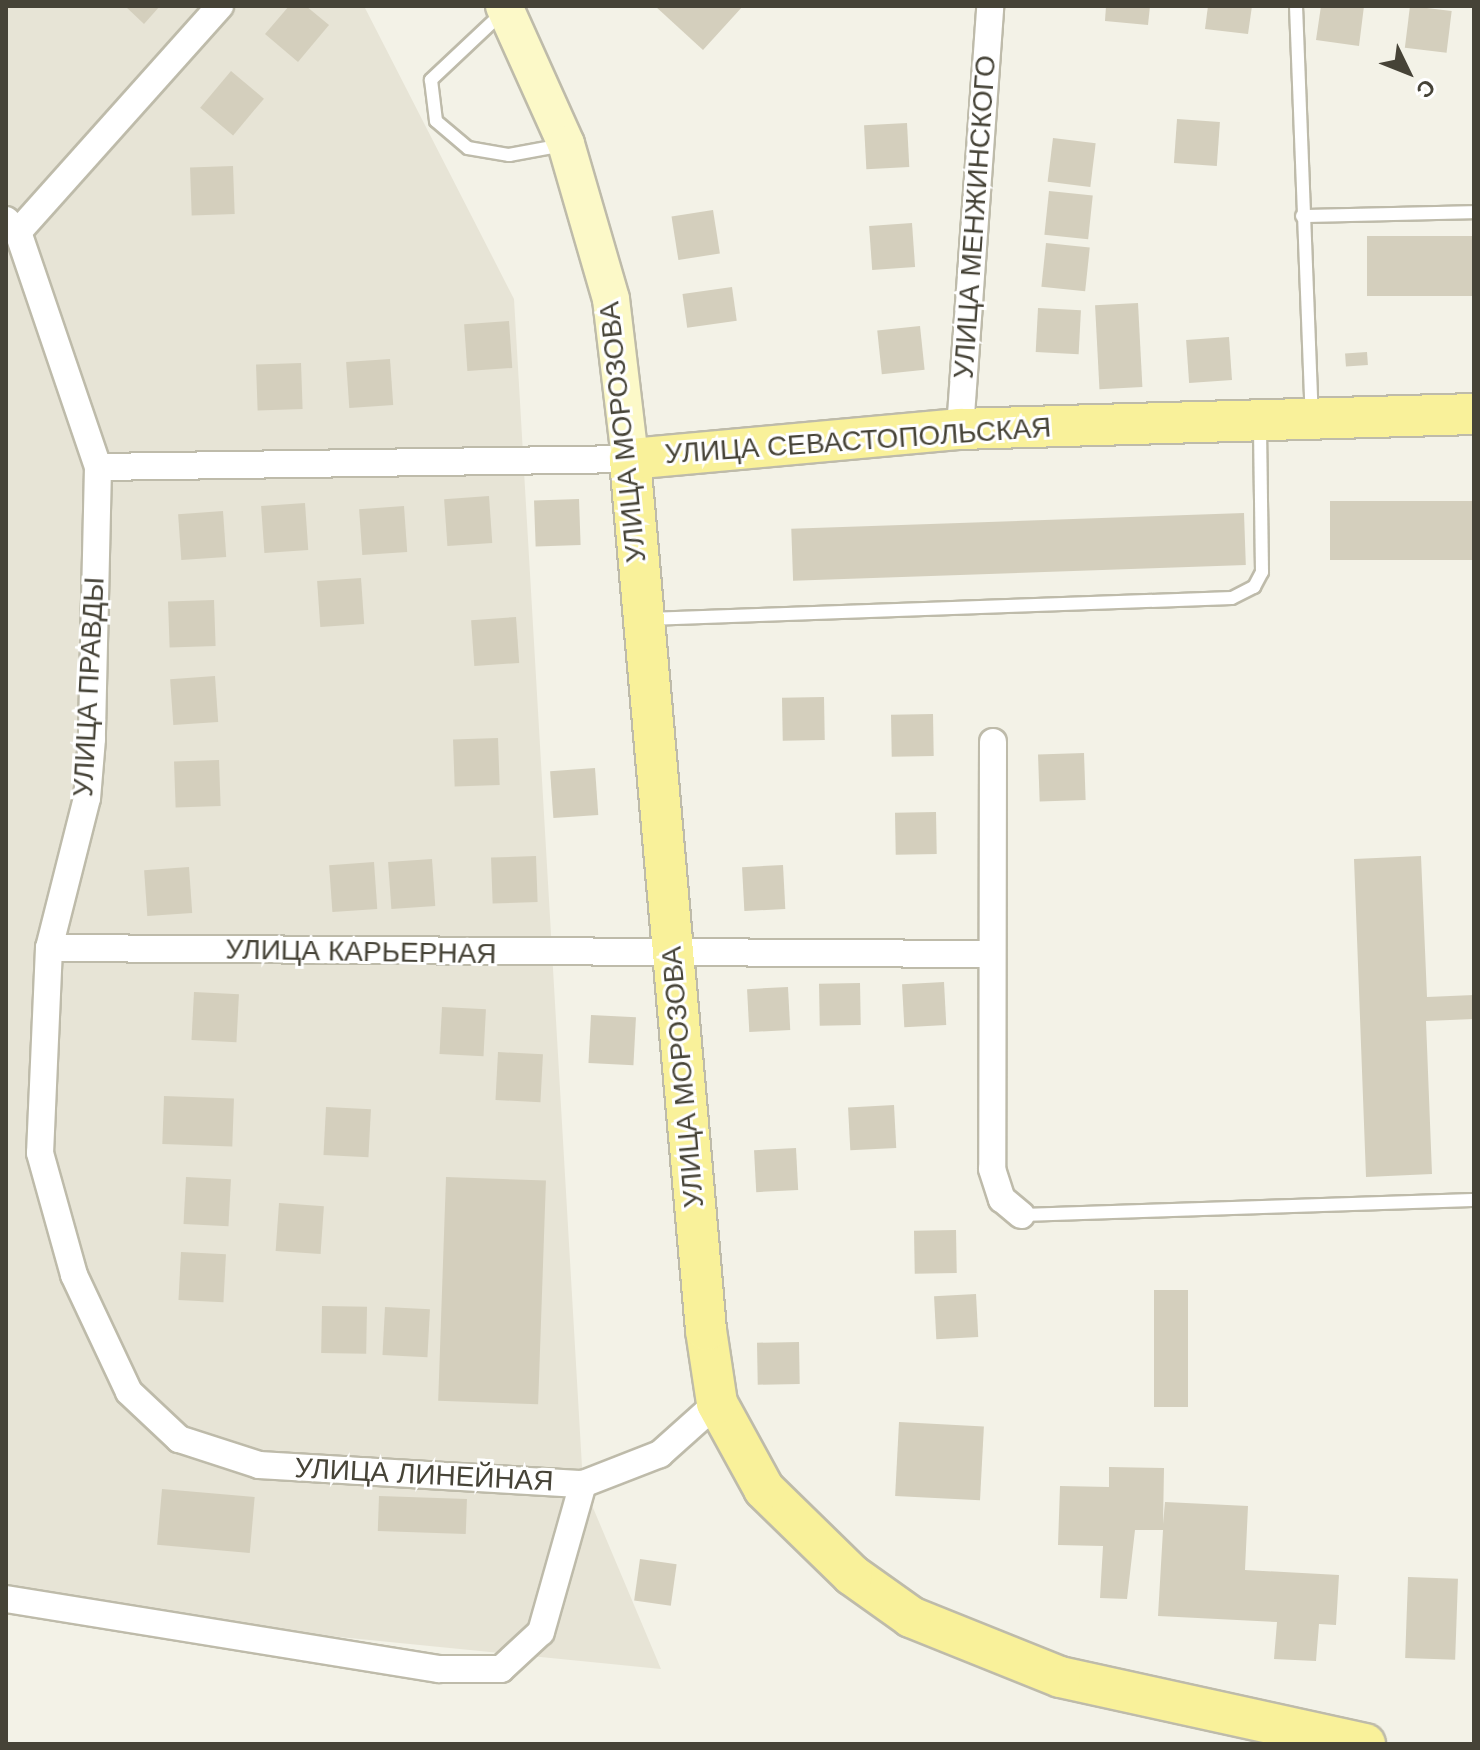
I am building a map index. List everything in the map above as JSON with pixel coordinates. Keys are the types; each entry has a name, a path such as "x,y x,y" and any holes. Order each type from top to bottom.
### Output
{"main road":[{"name":"УЛИЦА МОРОЗОВА","path":"505,8 566,144 611,299 630,459 641,620 717,1403 764,1489 852,1575 911,1617 1060,1677 1365,1744"},
{"name":"УЛИЦА СЕВАСТОПОЛЬСКАЯ","path":"630,459 960,429 1474,414"}],"street":[{"path":"12,226 220,6"},
{"name":"УЛИЦА МЕНЖИНСКОГО","path":"960,429 990,6"},
{"name":"УЛИЦА ПРАВДЫ","path":"12,226 98,467 87,798 49,948 40,1153 74,1275 129,1392"},
{"name":"УЛИЦА СЕВАСТОПОЛЬСКАЯ","path":"98,467 630,459"},
{"path":"993,742 989,954 992,1169 1002,1199 1021,1215"},
{"name":"УЛИЦА КАРЬЕРНАЯ","path":"49,948 673,956"},
{"path":"673,956 989,954"},
{"name":"УЛИЦА ЛИНЕЙНАЯ","path":"129,1392 179,1439 259,1465 583,1484 660,1454 717,1403"},
{"path":"6,1599 439,1669 501,1669 541,1632 583,1484"}],"lane":[{"path":"1296,6 1302,216 1313,418"},
{"path":"505,8 431,80 436,121 468,148 509,155 566,144"},
{"path":"1302,216 1474,212"},
{"path":"641,620 1232,598 1254,587 1262,572 1260,420"},
{"path":"1021,1215 1474,1200"}],"shaded area":[{"path":"6,6 364,6 514,299 583,1484 661,1669 6,1604"}],"building":[{"path":"125,6 160,6 144,24"},
{"path":"289,6 306,6 329,25 298,62 265,34"},
{"path":"655,6 743,6 703,50"},
{"path":"1106,6 1150,6 1148,25 1105,21"},
{"path":"1208,6 1252,6 1248,34 1205,29"},
{"path":"1321,6 1364,6 1359,46 1316,40"},
{"path":"1410,6 1452,11 1447,53 1405,48"},
{"path":"231,71 264,99 233,135 200,108"},
{"path":"1177,119 1220,122 1217,166 1174,163"},
{"path":"907,123 909,167 866,169 864,125"},
{"path":"1053,138 1096,143 1090,187 1048,182"},
{"path":"233,166 235,214 192,215 190,168"},
{"path":"1049,191 1093,196 1088,239 1044,235"},
{"path":"713,210 720,253 678,260 672,217"},
{"path":"912,223 915,267 872,270 869,226"},
{"path":"1367,236 1474,236 1474,296 1367,296"},
{"path":"1046,243 1090,248 1085,291 1041,287"},
{"path":"732,287 737,321 687,328 682,294"},
{"path":"1138,303 1142,387 1099,389 1095,305"},
{"path":"1038,308 1081,310 1079,354 1036,352"},
{"path":"509,321 512,368 467,371 464,324"},
{"path":"920,326 925,370 882,374 877,330"},
{"path":"1229,337 1232,380 1189,383 1186,340"},
{"path":"1367,352 1368,365 1346,367 1345,354"},
{"path":"390,359 393,405 349,408 346,362"},
{"path":"301,363 303,409 258,411 256,365"},
{"path":"489,496 492,543 447,546 444,499"},
{"path":"579,499 581,545 536,547 534,501"},
{"path":"1330,501 1474,501 1474,560 1330,560"},
{"path":"305,503 308,550 264,553 261,506"},
{"path":"404,506 407,552 362,555 359,509"},
{"path":"223,511 226,557 181,560 178,514"},
{"path":"1244,513 1246,565 793,581 791,529"},
{"path":"361,578 364,624 320,627 317,581"},
{"path":"214,600 216,646 170,648 168,602"},
{"path":"516,617 519,663 474,666 471,620"},
{"path":"215,676 218,722 173,725 170,679"},
{"path":"824,697 825,740 783,741 782,698"},
{"path":"933,714 934,756 892,757 891,715"},
{"path":"498,738 500,785 455,787 453,740"},
{"path":"1084,753 1086,800 1040,802 1038,755"},
{"path":"219,760 221,806 176,808 174,762"},
{"path":"595,768 598,815 553,818 550,771"},
{"path":"936,812 937,854 896,855 895,813"},
{"path":"536,856 538,902 493,904 491,858"},
{"path":"1421,856 1427,997 1474,995 1474,1019 1426,1021 1432,1174 1366,1177 1354,859"},
{"path":"432,859 435,906 391,909 388,862"},
{"path":"374,862 377,909 332,912 329,865"},
{"path":"783,865 785,909 744,911 742,867"},
{"path":"189,867 192,913 147,916 144,870"},
{"path":"944,982 946,1025 904,1027 902,984"},
{"path":"860,983 861,1025 820,1026 819,984"},
{"path":"788,987 790,1030 749,1032 747,989"},
{"path":"194,992 239,994 236,1042 191,1040"},
{"path":"442,1007 486,1009 483,1056 440,1054"},
{"path":"591,1015 636,1017 633,1065 588,1063"},
{"path":"498,1052 543,1054 540,1102 495,1100"},
{"path":"164,1096 234,1098 232,1146 162,1144"},
{"path":"894,1105 896,1148 850,1150 848,1107"},
{"path":"326,1107 371,1109 368,1157 323,1155"},
{"path":"796,1148 798,1190 756,1192 754,1150"},
{"path":"186,1177 231,1179 228,1226 184,1224"},
{"path":"446,1177 546,1180 538,1404 438,1401"},
{"path":"279,1203 324,1206 321,1254 276,1251"},
{"path":"956,1230 957,1273 915,1274 914,1231"},
{"path":"181,1252 226,1254 223,1302 178,1300"},
{"path":"1154,1290 1188,1290 1188,1407 1154,1407"},
{"path":"976,1294 978,1337 936,1339 934,1296"},
{"path":"322,1306 367,1307 366,1354 321,1353"},
{"path":"385,1307 430,1309 427,1357 382,1355"},
{"path":"799,1342 800,1384 758,1385 757,1343"},
{"path":"899,1422 984,1426 980,1500 895,1496"},
{"path":"1109,1467 1164,1468 1163,1524 1165,1502 1248,1506 1245,1570 1339,1575 1336,1625 1319,1624 1316,1661 1274,1659 1277,1622 1158,1616 1163,1530 1135,1530 1127,1599 1100,1598 1103,1546 1058,1545 1060,1486 1109,1487"},
{"path":"162,1489 255,1497 250,1553 157,1545"},
{"path":"379,1496 467,1499 466,1534 378,1531"},
{"path":"640,1559 677,1564 671,1606 634,1601"},
{"path":"1408,1577 1458,1579 1455,1660 1405,1658"}]}
